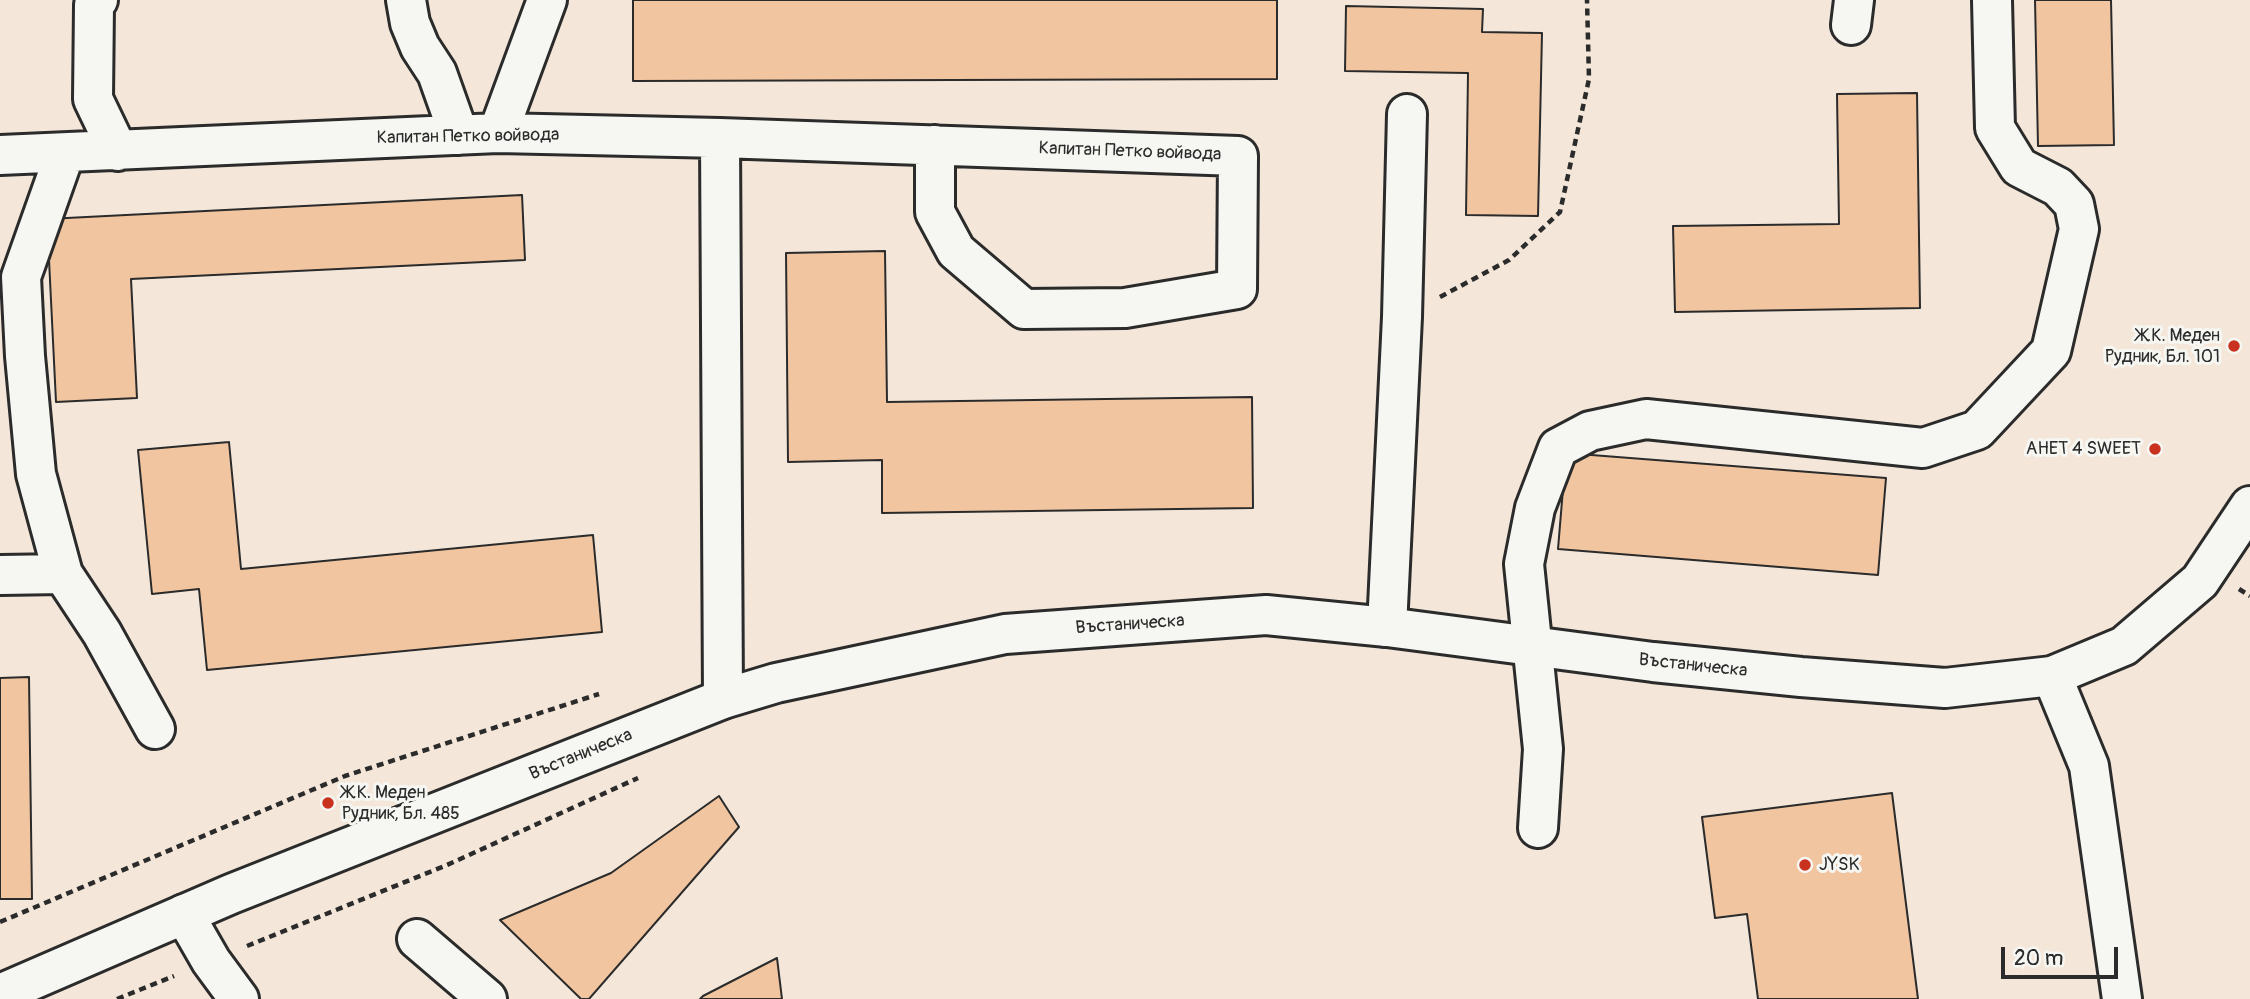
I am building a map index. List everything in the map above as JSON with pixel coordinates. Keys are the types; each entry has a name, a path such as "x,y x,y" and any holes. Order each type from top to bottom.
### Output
{"main road":[{"path":"98,0 94,5 93,99 118,151"},
{"path":"406,0 410,23 420,47 437,73 459,135"},
{"path":"498,133 547,0"},
{"path":"1538,828 1543,749 1524,564 1535,508 1558,448 1590,431 1646,419 1923,448 1977,430 2051,351 2080,229 2074,204 2058,187 2019,167 1996,128 1992,0"},
{"path":"1387,627 1402,317 1407,114"},
{"name":"Капитан Петко войвода","path":"0,155 498,133 720,138 935,145 1238,156 1237,289 1125,308 1024,309 956,251 935,212 935,145"},
{"path":"720,138 723,699"},
{"path":"65,153 21,277 36,474 63,574 102,633 155,729"},
{"name":"Въстаническа","path":"0,994 184,914 723,699 776,683 1004,634 1266,615 1801,677 1945,688 2052,676 2124,646 2200,581 2250,506"},
{"path":"0,575 63,574"},
{"path":"2052,676 2089,765 2122,999"},
{"path":"184,914 211,961 239,999"},
{"path":"417,939 487,999"}],"path":[{"path":"1402,317 1509,260 1560,212 1589,79 1587,0"},
{"path":"0,922 345,776 599,694"},
{"path":"117,999 447,865 638,778"}],"building":[{"path":"633,0 1277,0 1277,79 633,81"},
{"path":"2035,0 2111,0 2114,145 2038,146"},
{"path":"1346,6 1483,9 1482,32 1542,33 1538,216 1466,215 1468,73 1345,71"},
{"path":"1917,93 1920,308 1675,312 1673,226 1839,224 1837,94"},
{"path":"522,195 525,260 131,279 137,398 56,402 47,219"},
{"path":"885,251 887,402 1252,397 1253,508 882,513 882,460 788,462 786,253"},
{"path":"229,442 241,569 593,535 602,632 207,670 199,589 152,594 138,450"},
{"path":"1566,453 1886,478 1878,575 1558,549"},
{"path":"29,677 32,899 0,899 0,678"},
{"name":"JYSK","path":"1892,793 1918,999 1758,999 1747,914 1715,918 1702,817"},
{"path":"719,796 739,827 589,999 581,999 500,920 611,873"},
{"path":"777,958 782,999 700,999 703,996"}],"place":[{"name":"Ж.К. Меден Рудник, Бл. 101","path":"2234,346"},
{"name":"АНЕТ 4 SWEET","path":"2155,449"},
{"name":"Ж.К. Меден Рудник, Бл. 485","path":"328,803"},
{"name":"JYSK","path":"1805,865"}]}
